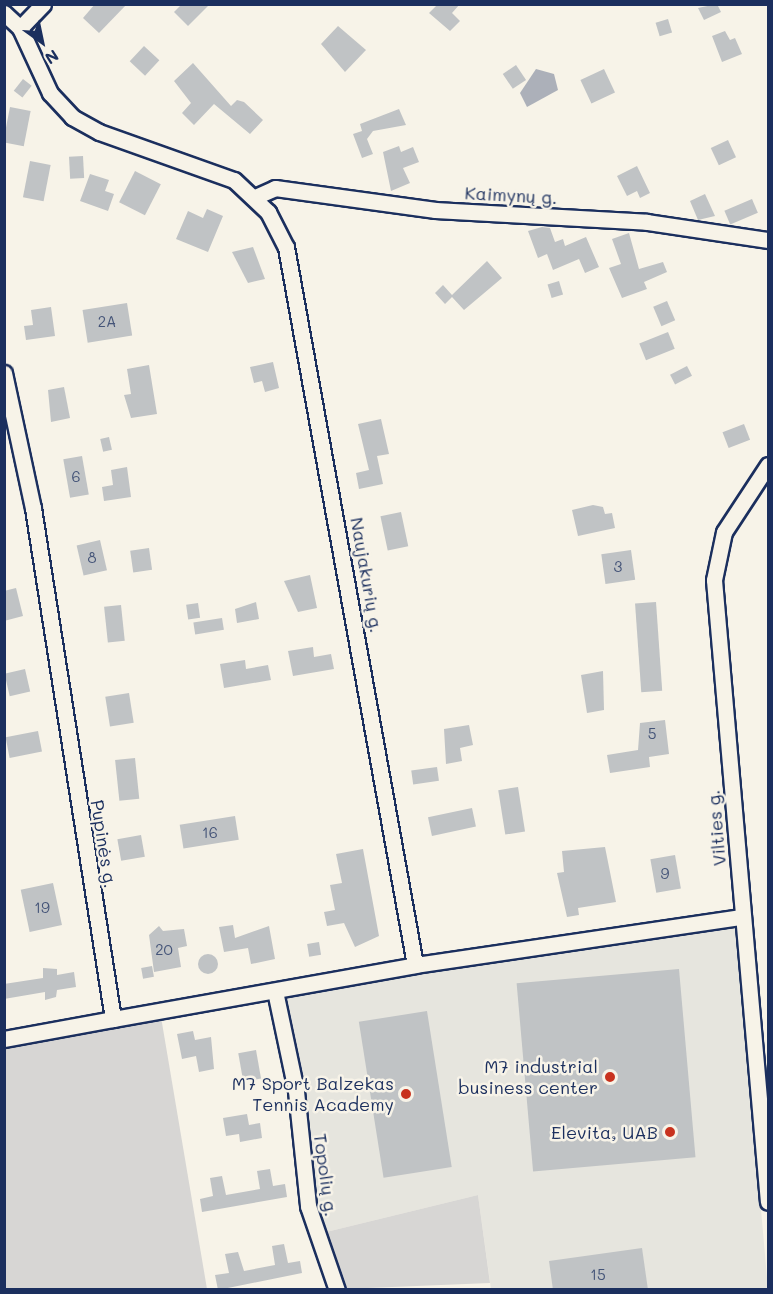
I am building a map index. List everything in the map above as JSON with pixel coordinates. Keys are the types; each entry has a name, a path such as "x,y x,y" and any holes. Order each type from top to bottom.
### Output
{"street":[{"path":"20,28 43,4"},
{"name":"Naujakurių g.","path":"6,18 20,28 50,93 72,117 99,132 234,180 255,197 286,247 415,965"},
{"name":"Kaimynų g.","path":"255,197 275,188 446,212 647,222 768,240"},
{"name":"Pupinės g.","path":"4,373 33,508 113,1019"},
{"name":"Vilties g.","path":"768,465 727,525 714,580 768,1202"},
{"path":"4,1039 415,965 742,917"},
{"name":"Topolių g.","path":"275,991 296,1091 308,1206 337,1290"}],"shaded area":[{"path":"536,69 554,74 558,90 527,107 520,93"},
{"path":"736,925 768,1289 491,1289 478,1195 322,1233 282,996"},
{"path":"161,1017 207,1289 5,1290 5,1045"},
{"path":"478,1195 490,1283 343,1289 322,1233"}],"building":[{"path":"95,4 127,4 99,33 83,18"},
{"path":"182,4 210,4 188,26 174,12"},
{"path":"438,4 460,4 452,13 460,21 450,31 429,13"},
{"path":"717,4 721,12 704,20 698,8"},
{"path":"668,19 672,32 660,36 656,23"},
{"path":"338,26 366,50 345,72 321,44"},
{"path":"725,31 730,40 735,38 742,54 722,62 712,36"},
{"path":"144,46 159,60 145,76 130,61"},
{"path":"193,63 231,106 237,100 244,102 263,120 250,134 214,104 194,125 182,113 191,103 174,81"},
{"path":"516,65 526,80 513,89 503,74"},
{"path":"604,69 615,93 591,104 580,80"},
{"path":"23,79 32,86 22,98 14,91"},
{"path":"10,107 31,111 24,146 4,143"},
{"path":"399,109 406,125 373,131 367,139 373,154 362,158 353,134 362,131 360,124"},
{"path":"728,140 736,157 719,165 711,148"},
{"path":"399,146 401,152 413,147 419,162 403,168 410,183 391,191 383,152"},
{"path":"83,156 84,178 70,179 69,157"},
{"path":"30,161 51,165 44,201 23,197"},
{"path":"637,166 650,193 640,198 637,191 627,196 617,176"},
{"path":"135,171 161,184 145,215 119,202"},
{"path":"90,174 109,180 105,191 114,194 108,211 80,201"},
{"path":"705,194 715,216 698,220 690,201"},
{"path":"752,199 758,213 730,225 724,211"},
{"path":"207,209 223,216 208,252 176,239 188,211 203,218"},
{"path":"542,227 550,228 555,242 563,239 565,246 586,237 599,267 585,273 579,259 553,270 547,254 538,258 528,231"},
{"path":"629,233 639,269 663,262 667,272 644,282 647,289 622,298 609,268 621,264 612,239"},
{"path":"253,247 265,279 248,283 232,252"},
{"path":"487,261 502,278 464,310 452,297 445,304 435,293 443,285 452,295"},
{"path":"559,281 563,294 552,298 548,285"},
{"path":"667,301 675,320 661,326 653,307"},
{"path":"127,303 132,336 88,343 83,310"},
{"path":"51,307 55,336 26,340 24,326 33,325 31,310"},
{"path":"668,332 675,349 646,360 639,344"},
{"path":"273,362 279,388 265,392 262,381 254,383 250,367"},
{"path":"149,365 157,414 131,418 124,395 131,394 127,369"},
{"path":"687,366 692,376 675,384 670,375"},
{"path":"64,387 70,418 51,422 48,390"},
{"path":"381,419 389,454 377,456 383,484 359,489 356,473 369,470 358,424"},
{"path":"744,424 750,440 729,448 723,432"},
{"path":"109,437 112,450 103,452 100,439"},
{"path":"82,456 89,494 70,498 63,459"},
{"path":"127,467 131,497 104,501 102,487 113,485 111,470"},
{"path":"593,505 603,507 605,514 612,513 615,528 578,536 572,510"},
{"path":"401,512 408,546 388,551 380,516"},
{"path":"100,540 107,570 84,576 77,545"},
{"path":"149,548 152,570 133,572 130,551"},
{"path":"631,550 635,580 605,584 601,554"},
{"path":"310,575 317,608 298,612 284,581"},
{"path":"16,588 23,616 4,621 4,591"},
{"path":"256,602 259,619 237,623 235,609"},
{"path":"656,602 662,691 641,692 635,603"},
{"path":"198,603 200,618 188,620 186,605"},
{"path":"121,605 125,641 108,643 104,607"},
{"path":"222,618 224,630 195,634 193,623"},
{"path":"313,647 314,657 331,654 334,669 293,676 288,651"},
{"path":"245,660 246,669 268,665 271,680 224,688 220,664"},
{"path":"25,669 30,691 10,696 5,674"},
{"path":"603,671 604,710 587,713 581,675"},
{"path":"129,693 134,723 110,726 105,697"},
{"path":"665,720 669,754 649,757 650,767 610,773 607,755 638,750 640,723"},
{"path":"469,725 473,745 460,748 462,761 446,764 444,729"},
{"path":"38,731 42,752 10,758 6,737"},
{"path":"135,758 139,799 119,801 115,760"},
{"path":"437,767 439,781 413,784 411,771"},
{"path":"518,787 525,831 505,835 498,790"},
{"path":"472,808 476,827 432,836 428,817"},
{"path":"235,816 239,840 183,848 180,825"},
{"path":"141,835 145,857 121,861 117,839"},
{"path":"605,847 616,902 578,908 579,915 567,917 557,873 564,872 562,851"},
{"path":"363,849 379,936 355,947 344,923 327,926 324,912 335,910 330,885 342,883 336,854"},
{"path":"675,855 681,888 656,893 650,859"},
{"path":"53,883 62,925 30,932 21,890"},
{"path":"233,925 235,938 269,926 275,959 251,964 248,948 224,952 219,927"},
{"path":"159,926 163,931 184,929 187,946 178,948 181,967 154,972 149,935"},
{"path":"319,942 321,955 309,957 307,944"},
{"path":"208,954 215,957 218,964 215,971 208,974 201,971 198,964 201,957"},
{"path":"152,966 154,977 143,979 141,968"},
{"path":"43,968 57,969 57,975 74,972 76,987 57,990 56,997 45,1000 45,992 4,999 4,984 43,978"},
{"name":"M7 industrial business center","path":"679,969 695,1157 533,1171 517,983"},
{"name":"M7 Sport Balzekas Tennis Academy","path":"427,1011 452,1167 384,1178 359,1022"},
{"path":"193,1031 195,1040 211,1037 214,1069 199,1072 196,1056 182,1059 177,1034"},
{"path":"256,1050 261,1079 243,1082 238,1053"},
{"path":"247,1114 249,1125 260,1123 262,1138 240,1142 239,1134 226,1136 223,1118"},
{"path":"270,1169 273,1186 285,1184 287,1197 202,1212 200,1199 213,1196 210,1178 222,1176 226,1195 260,1189 257,1171"},
{"path":"284,1244 288,1263 300,1261 302,1273 218,1290 215,1275 229,1273 225,1254 238,1252 244,1271 275,1265 272,1246"},
{"path":"642,1248 648,1290 553,1290 549,1261"}],"place":[{"name":"M7 industrial business center","path":"610,1077"},
{"name":"M7 Sport Balzekas Tennis Academy","path":"406,1094"},
{"name":"Elevita, UAB","path":"670,1132"}]}
